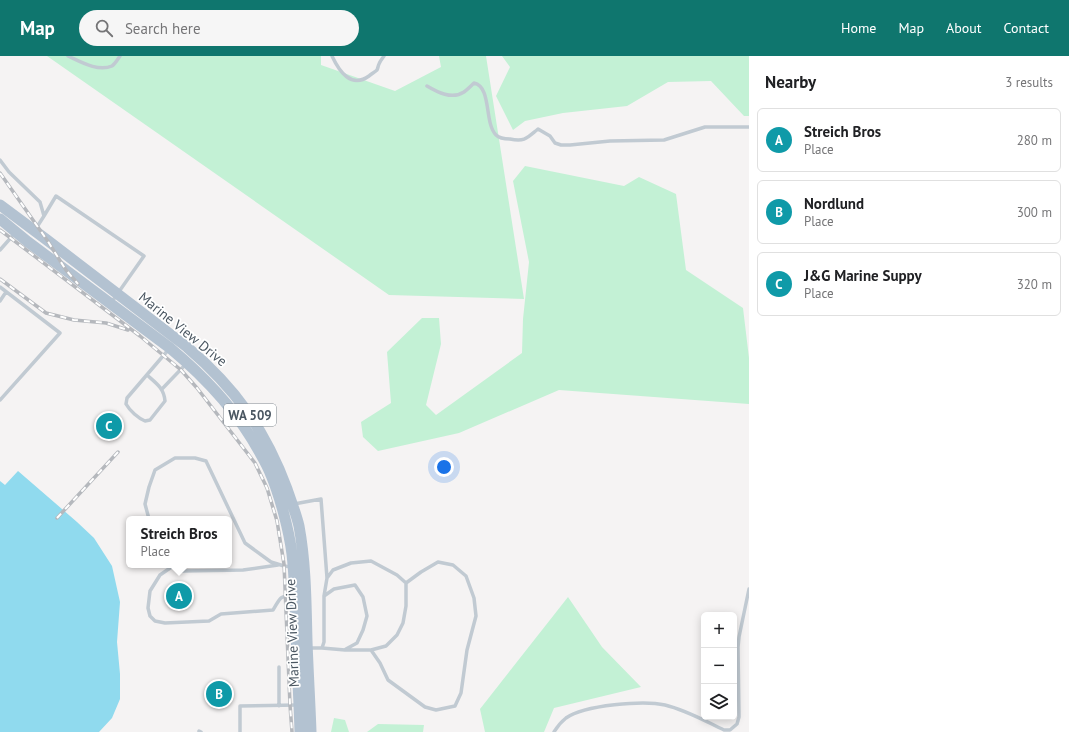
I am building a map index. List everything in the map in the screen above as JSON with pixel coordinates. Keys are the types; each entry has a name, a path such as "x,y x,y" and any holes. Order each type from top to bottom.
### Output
{"main road":[{"name":"Marine View Drive","path":"0,206 34,231 187,362 208,382 248,431 271,474 279,497 292,552 300,732"},
{"name":"Marine View Drive","path":"0,219 28,242 187,347 227,385 256,424 280,469 292,504 302,545 306,584 311,732"}],"lane":[{"path":"68,56 101,69 113,65 120,56"},
{"path":"332,56 337,66 347,78 353,80 360,80 377,70 384,56"},
{"path":"426,86 435,91 455,96 464,92 474,83 478,84 482,87 491,127 496,136 506,139 526,139 538,129 550,136 555,143 570,145 610,141 664,140 705,127 749,128"},
{"path":"0,160 9,172 40,202 44,216"},
{"path":"34,231 56,196 144,256 114,299"},
{"path":"0,250 16,231"},
{"path":"0,287 60,333 0,400"},
{"path":"0,301 6,292"},
{"path":"146,375 162,389 165,397 165,403 150,420 145,421 128,408 126,404 127,398 146,375 170,348"},
{"path":"162,389 187,362"},
{"path":"148,516 145,504 149,487 156,470 175,458 196,458 206,461 245,543 271,562 293,567"},
{"path":"292,504 321,499 327,578 324,596 324,642 322,648"},
{"path":"307,648 371,650 386,646 397,635 403,623 406,606 406,583 397,575 371,561 351,563 333,570 327,578"},
{"path":"371,650 380,663 388,680 425,707 436,710 455,706 461,693 467,650 476,616 474,598 466,576 453,565 438,562 406,583"},
{"path":"176,568 182,571 244,570 279,564"},
{"path":"169,568 160,574 150,591 148,608 150,616 155,621 165,623 209,621 221,614 273,610 281,597 285,595 294,597"},
{"path":"324,596 334,588 355,586 363,597 367,616 363,630 358,643 345,650"},
{"path":"554,732 567,718 577,713 605,707 635,704 665,705 678,709 724,730 730,730 737,724 739,716 738,647 749,589"},
{"path":"279,667 279,706"},
{"path":"240,732 240,706 299,705"}],"green space":[{"path":"47,56 321,56 321,65 395,91 441,67 439,56 486,56 524,299 389,295"},
{"path":"502,56 749,56 749,116 744,116 711,81 668,82 627,106 563,113 525,121 513,130 496,96 510,67"},
{"path":"525,166 624,186 639,177 676,194 686,270 743,308 749,358 749,404 559,390 459,433 378,451 363,437 361,422 391,403 387,352 422,318 439,318 441,344 426,405 436,415 522,353 523,319 529,262 513,181"},
{"path":"568,597 602,647 641,687 554,708 544,732 485,732 480,709"},
{"path":"334,718 345,720 349,732 331,732"},
{"path":"378,724 424,725 423,732 367,732"}],"water":[{"path":"18,471 94,538 112,566 120,602 117,642 120,674 120,699 112,718 99,732 0,732 0,481 5,485"}],"railway":[{"path":"0,173 66,270 78,284"},
{"path":"0,230 140,336 181,370 197,388 255,463 267,488 277,521 284,564 292,732"},
{"path":"0,279 46,313 74,320 106,323 128,330"},
{"path":"57,518 118,452"}],"place":[{"name":"J&G Marine Suppy","path":"109,426"},
{"name":"Streich Bros","path":"179,596"},
{"name":"Nordlund","path":"219,694"}]}
